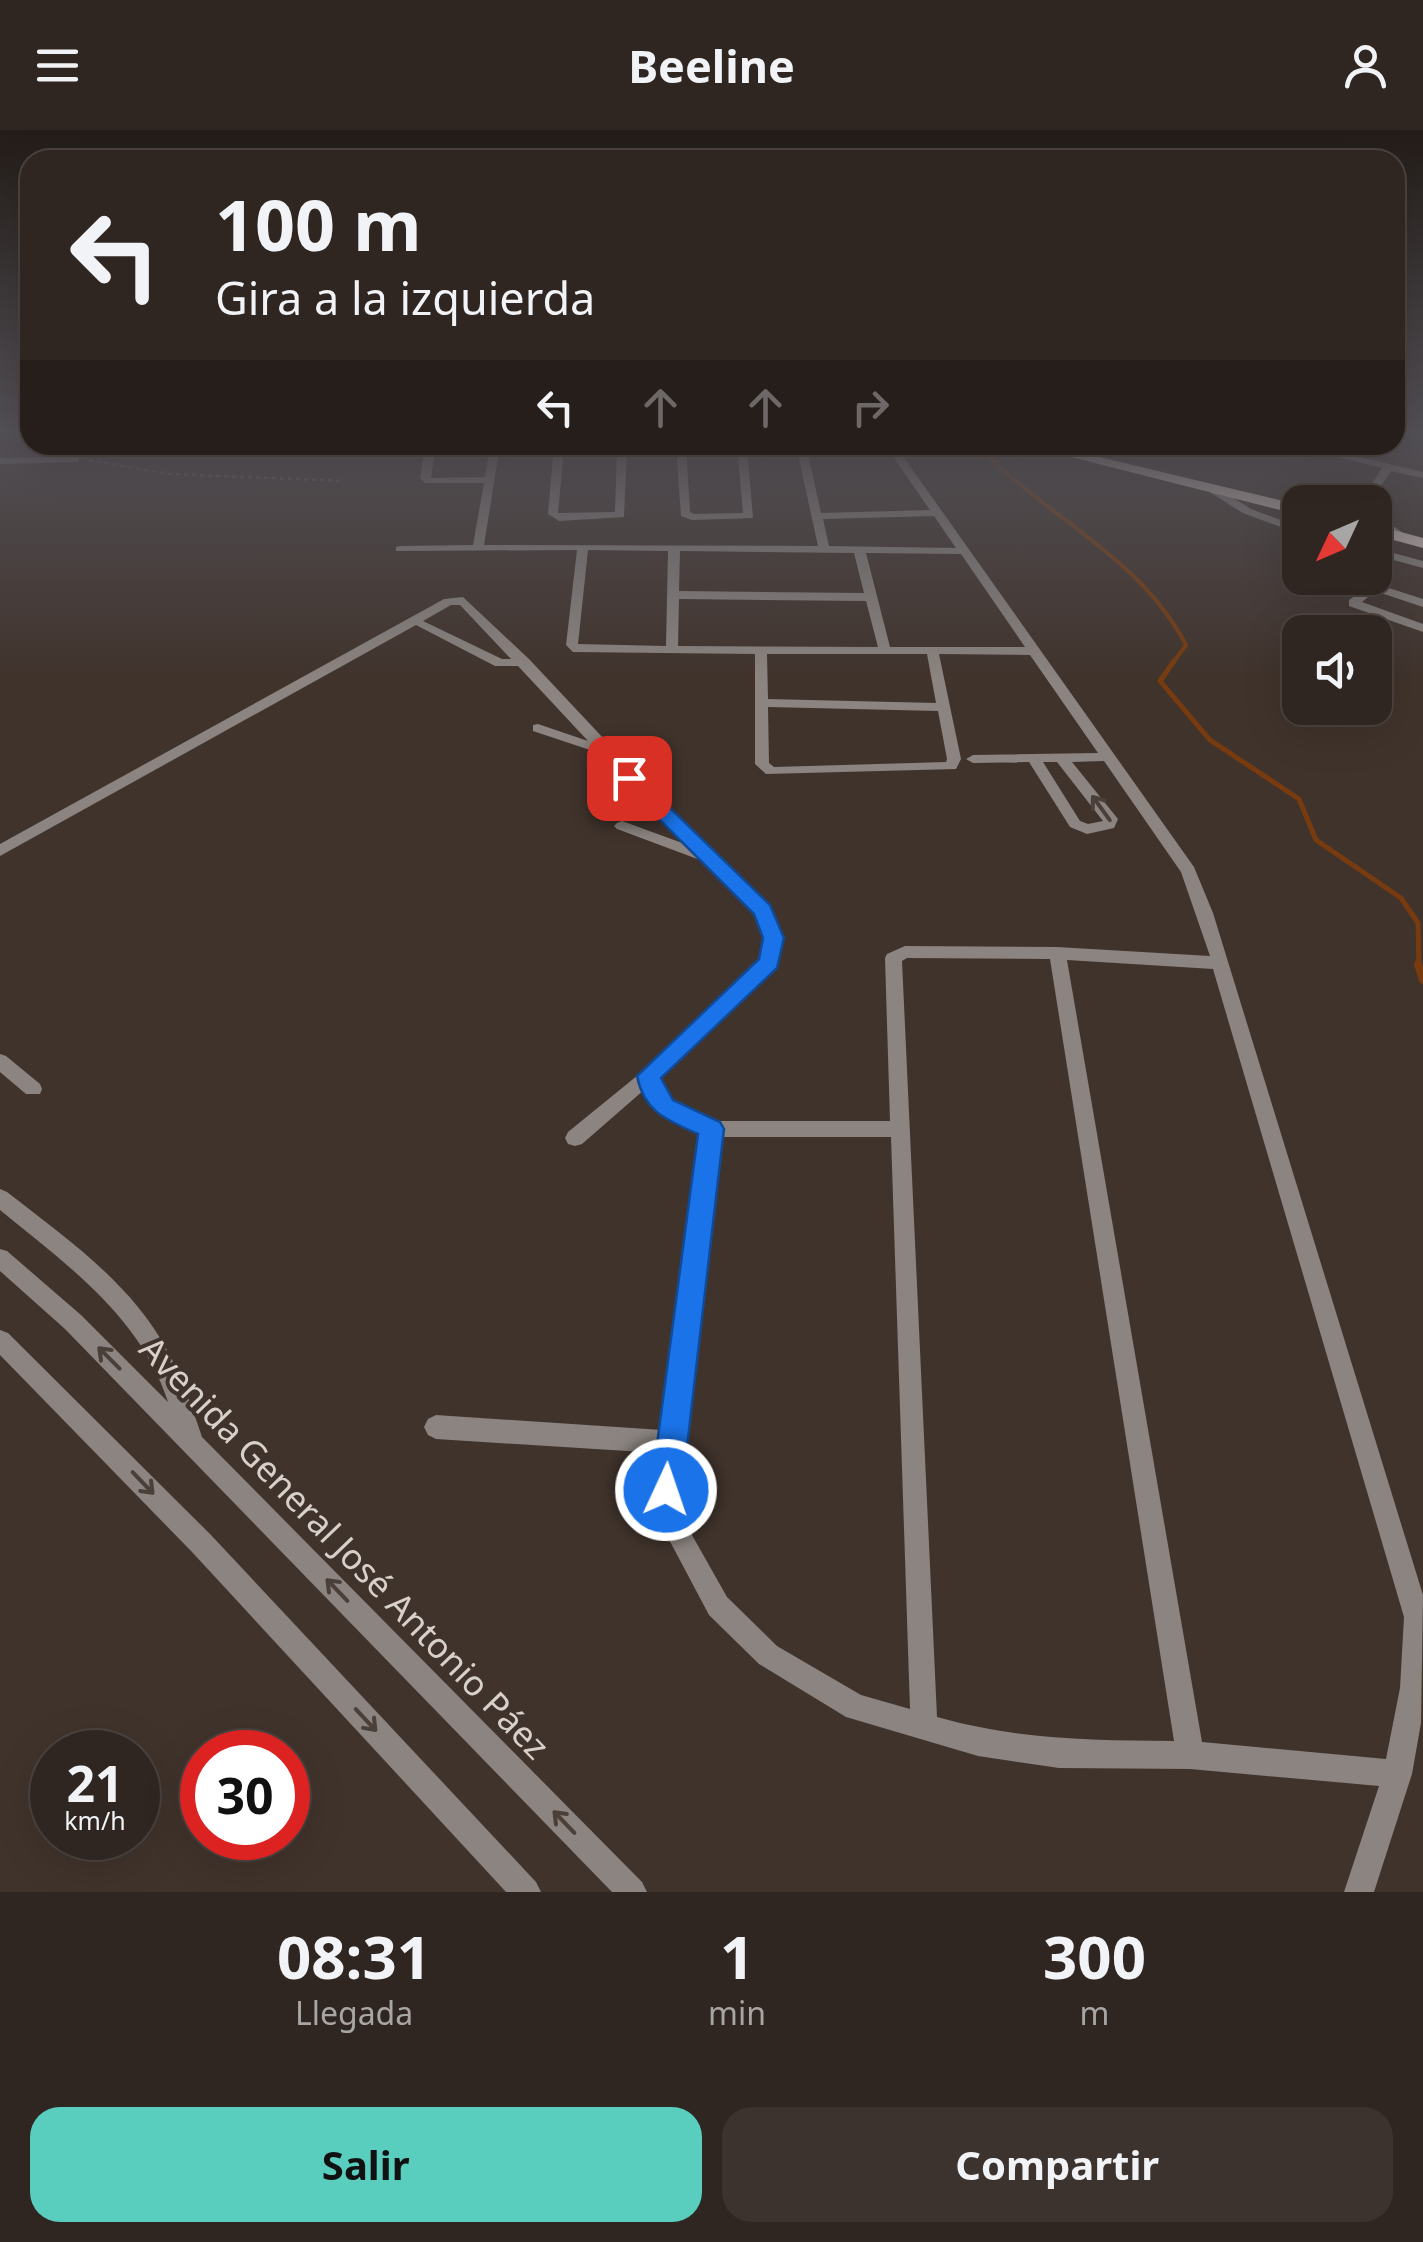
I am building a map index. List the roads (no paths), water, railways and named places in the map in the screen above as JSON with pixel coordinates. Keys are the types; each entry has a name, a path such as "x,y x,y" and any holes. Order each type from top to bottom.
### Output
{"main road":[{"path":"1392,534 1423,542"}],"street":[{"path":"478,548 483,515"},
{"path":"575,515 615,515"},
{"path":"695,515 734,515"},
{"path":"824,548 819,516 849,515"},
{"path":"937,515 1188,871 1218,963 1417,1616 1418,1664 1398,1774 1359,1892"},
{"path":"1392,529 1402,537"},
{"path":"583,547 573,647 1031,652"},
{"path":"672,648 674,548"},
{"path":"400,549 961,551"},
{"path":"859,550 885,650"},
{"path":"1392,556 1423,565"},
{"path":"1423,603 1373,587 1353,602 1423,628"},
{"path":"673,595 870,597"},
{"path":"0,852 448,602 468,604 603,751 763,910 774,938 769,962 648,1076 575,1138"},
{"path":"421,624 500,663 524,662"},
{"path":"761,650 762,764 771,772 941,770 950,766 954,759 932,650"},
{"path":"760,703 941,708"},
{"path":"538,728 603,751"},
{"path":"973,760 1106,757"},
{"path":"1035,760 1075,824 1087,829 1109,825 1111,820 1062,759"},
{"path":"622,826 706,857"},
{"path":"924,1725 892,958 905,952 1057,954 1218,963"},
{"path":"1057,954 1190,1755"},
{"path":"0,1060 33,1089"},
{"path":"648,1076 652,1093 665,1108 711,1129 900,1129"},
{"path":"711,1129 666,1490 677,1532 718,1606 768,1655 856,1707 978,1742 1058,1754 1190,1755 1398,1774"},
{"path":"0,1198 109,1287 144,1326 179,1396 192,1441"},
{"name":"Avenida General José Antonio Páez","path":"0,1258 73,1322 192,1441 632,1892"},
{"path":"0,1340 201,1543 526,1892"},
{"path":"436,1427 669,1442"}],"waterway":[{"path":"1060,515 1120,563 1167,614 1186,645 1172,664"},
{"path":"1174,661 1160,681 1210,740 1299,799 1316,840 1401,898 1418,923 1419,967"},
{"path":"1418,964 1423,980"}]}
